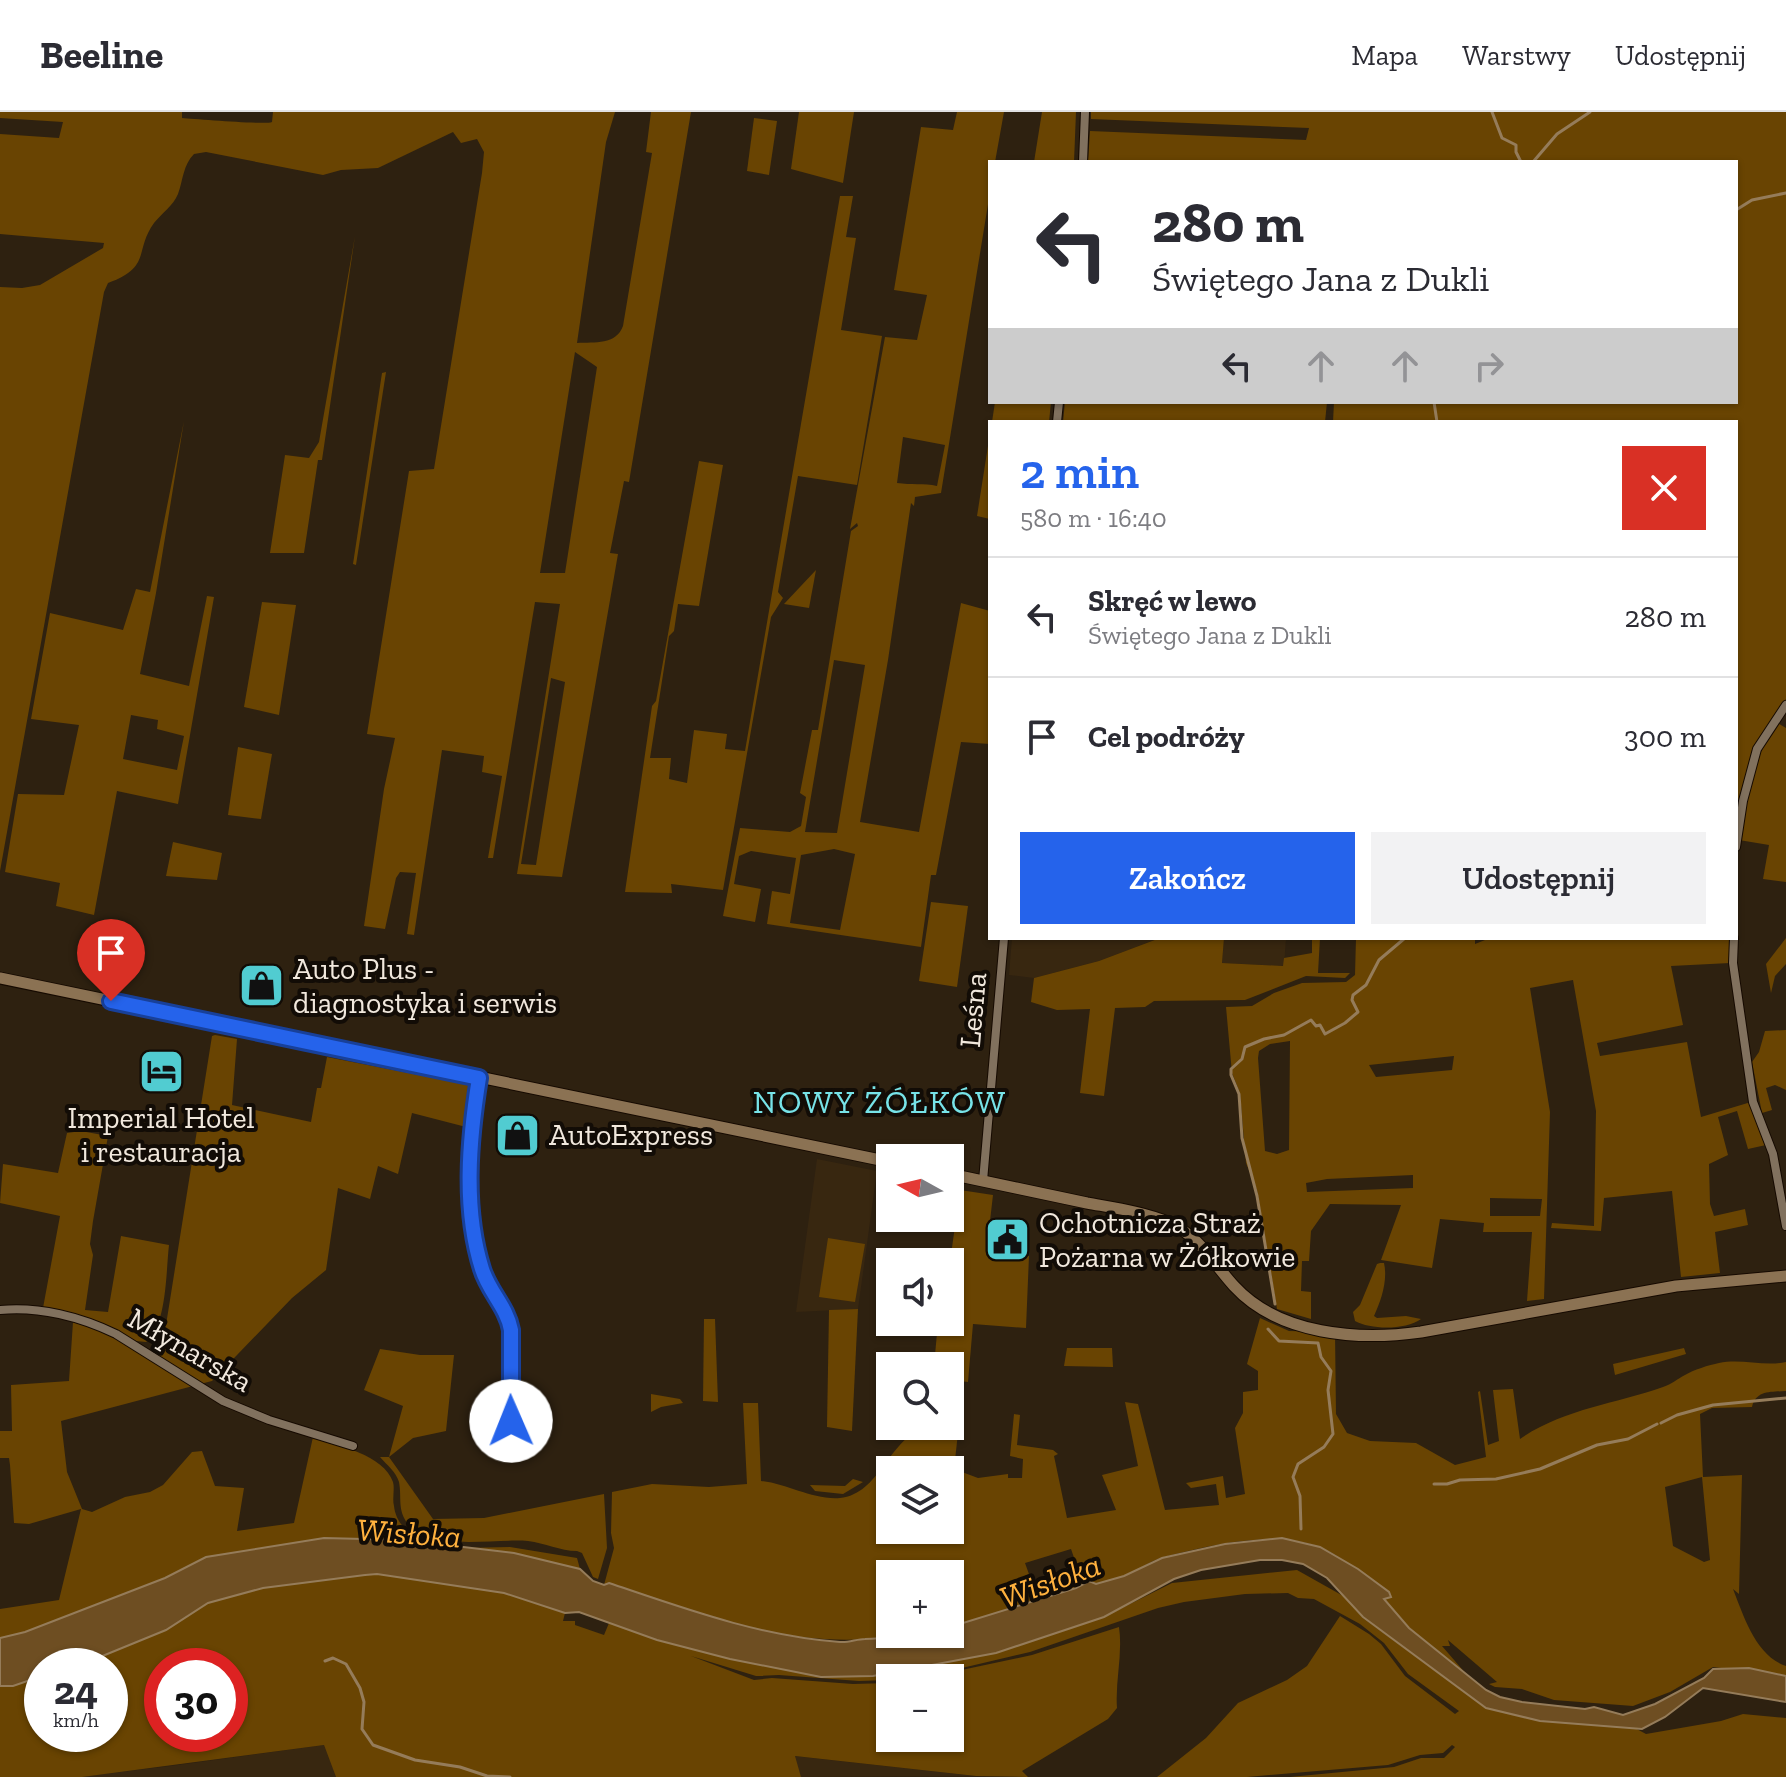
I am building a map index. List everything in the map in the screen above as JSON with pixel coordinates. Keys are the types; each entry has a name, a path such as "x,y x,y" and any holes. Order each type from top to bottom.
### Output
{"main road":[{"path":"0,978 876,1159"},
{"path":"964,1177 1168,1222 1188,1232 1251,1303 1276,1318 1331,1331 1386,1337 1676,1286 1786,1276"}],"street":[{"path":"1083,160 1085,112"},
{"path":"1738,834 1757,749 1786,705"},
{"name":"Leśna","path":"983,1181 1004,940"},
{"path":"1734,940 1733,963 1753,1102 1773,1154 1786,1226"},
{"path":"479,1078 469,1186 481,1266 489,1290 509,1318 511,1421"},
{"name":"Młynarska","path":"0,1310 25,1307 98,1325 223,1401 269,1420 353,1446"}],"shaded area":[{"path":"0,112 182,112 182,118 267,123 272,122 273,112 615,112 606,142 577,343 610,339 623,326 652,153 646,152 651,112 691,112 629,482 624,481 610,553 618,554 562,877 517,874 560,604 535,602 493,858 488,858 502,776 482,772 484,756 442,750 414,935 407,934 416,873 400,872 396,878 385,929 364,926 384,789 395,738 367,734 409,471 434,469 482,173 484,152 477,139 461,143 453,132 378,168 341,170 323,175 206,152 194,154 185,168 176,198 148,233 137,264 122,277 108,283 0,871 0,287 40,285 103,248 104,243 0,234 0,134 59,138 63,122 0,118","holes":["575,352 597,367 565,573 540,573","551,678 565,682 536,865 521,864"]},
{"path":"799,112 854,112 843,183 791,169"},
{"path":"957,112 1004,112 995,160 988,160 988,204 941,493 915,497 914,506 911,503 860,822 919,832 961,603 988,610 988,744 961,742 936,875 931,875 921,947 767,924 772,891 790,894 796,858 751,851 739,856 734,884 761,889 755,922 723,916 740,828 790,832 801,826 806,797 800,793 812,730 818,730 851,531 858,526 857,523 850,529 885,337 917,340 927,295 894,290 921,127 953,130","holes":["903,437 945,445 937,486 897,483","834,660 865,665 837,833 805,832","834,849 855,854 840,930 790,923 801,855"]},
{"path":"1042,112 1076,112 1074,160 1034,160"},
{"path":"1091,112 1786,112 1786,699 1758,745 1738,818 1738,420 1333,420 1334,404 1738,404 1738,160 1088,160 1090,131 1306,140 1309,128 1091,119"},
{"path":"754,118 777,121 769,175 747,171"},
{"path":"840,196 853,196 846,237 856,238 841,330 882,336 857,485 798,476 778,592 783,598 771,617 723,890 671,884 672,893 625,892 652,706 656,701 699,461 723,465 699,606 678,604 674,631 669,636 650,758 671,758 669,779 687,783 694,730 727,734 725,749 745,751"},
{"path":"355,236 322,460 318,460 304,553 270,553 285,455 309,458 319,442"},
{"path":"386,372 356,565 353,564 382,373"},
{"path":"995,404 1051,404 1049,420 992,420"},
{"path":"1065,404 1327,404 1325,420 1063,420"},
{"path":"184,421 140,674 189,686 207,596 214,597 178,804 117,791 94,915 56,906 60,883 5,872 18,794 64,795 79,725 31,719 50,613 123,630 136,589 150,592","holes":["131,715 158,720 157,729 184,736 177,770 123,759"]},
{"path":"988,446 988,519 977,516"},
{"path":"816,570 809,608 784,604"},
{"path":"262,602 296,605 279,715 244,707"},
{"path":"1776,722 1786,728 1786,882 1763,879 1769,845 1739,840 1757,764"},
{"path":"238,747 272,754 261,819 228,815"},
{"path":"173,842 222,853 217,880 166,876"},
{"path":"931,902 968,906 957,987 919,981"},
{"path":"1786,938 1786,964 1775,976 1771,993 1766,964"},
{"path":"1012,940 1155,940 1099,961 1034,978 1009,975"},
{"path":"1155,940 1224,940 1222,963 1283,966 1284,958 1312,953 1312,940 1320,940 1318,973 1350,973 1345,978 1306,976 1245,1000 1154,1001 1145,1007 1115,1008 1104,1096 1080,1093 1090,1009 1057,1010 1031,1002 1034,978 1099,961"},
{"path":"1224,940 1286,940 1284,966 1222,963"},
{"path":"1356,940 1475,940 1475,944 1485,940 1731,940 1730,963 1671,966 1683,1025 1597,1043 1600,1056 1687,1042 1701,1117 1751,1102 1766,1145 1748,1149 1737,1111 1718,1117 1728,1155 1709,1164 1710,1204 1714,1216 1745,1209 1748,1225 1715,1232 1720,1273 1681,1277 1672,1191 1604,1198 1601,1231 1551,1228 1552,1223 1594,1226 1596,1111 1573,980 1530,988 1550,1112 1544,1299 1527,1301 1532,1232 1483,1232 1484,1223 1440,1219 1432,1268 1381,1260 1401,1205 1330,1204 1311,1231 1309,1261 1302,1261 1301,1291 1311,1292 1311,1319 1277,1309 1257,1190 1246,1163 1240,1093 1232,1073 1226,1007 1252,1006 1274,993 1302,983 1346,982 1355,975","holes":["1290,1041 1289,1150 1277,1154 1265,1151 1258,1058 1259,1051 1270,1044","1454,1056 1452,1070 1376,1077 1369,1065","1413,1175 1413,1188 1307,1192 1306,1183 1327,1179","1490,1198 1542,1199 1540,1216 1490,1216"]},
{"path":"1786,1030 1786,1090 1775,1085 1766,1088 1772,1110 1762,1113 1752,1062 1759,1052 1765,1031"},
{"path":"212,1036 237,1039 232,1105 311,1122 327,1057 475,1086 470,1128 412,1113 398,1174 378,1166 370,1199 338,1188 326,1270 292,1298 212,1381 200,1384 160,1358 155,1353 155,1347 166,1325"},
{"path":"81,1131 108,1136 93,1221 90,1244 93,1255 85,1310 108,1312 121,1236 169,1245 162,1311 153,1335 146,1342 136,1341 105,1325 43,1308 60,1216 0,1203 3,1164 58,1173 67,1133"},
{"path":"817,1159 876,1171 858,1309 796,1312"},
{"path":"964,1191 993,1195 987,1247 1029,1256 1026,1328 973,1324 968,1382 964,1382 964,1352 935,1352 937,1336 964,1336 964,1248 952,1248 954,1232 964,1232"},
{"path":"828,1238 865,1244 855,1302 819,1297"},
{"path":"1384,1263 1384,1284 1374,1316 1421,1319 1415,1323 1388,1328 1355,1321 1353,1312 1360,1305 1377,1264"},
{"path":"858,1309 852,1431 827,1427 829,1310"},
{"path":"1260,1318 1289,1331 1335,1332 1336,1414 1347,1433 1370,1441 1416,1443 1455,1465 1486,1457 1480,1391 1488,1445 1499,1441 1493,1390 1513,1389 1520,1439 1554,1421 1663,1387 1706,1366 1727,1362 1786,1362 1786,1391 1761,1395 1752,1407 1712,1408 1700,1414 1703,1477 1742,1475 1739,1594 1733,1589 1752,1634 1767,1654 1786,1666 1786,1676 1713,1667 1670,1692 1633,1706 1554,1700 1522,1689 1495,1687 1489,1684 1497,1682 1448,1640 1450,1646 1442,1646 1467,1675 1423,1641 1367,1581 1337,1556 1298,1541 1276,1539 1229,1543 1164,1557 1118,1578 1096,1584 1088,1581 1076,1588 964,1623 964,1560 876,1560 876,1638 869,1639 793,1636 757,1629 609,1583 604,1585 614,1548 611,1533 612,1492 652,1484 709,1487 747,1484 743,1403 758,1403 761,1481 810,1494 840,1498 854,1494 876,1476 876,1544 964,1544 964,1473 978,1478 1008,1474 1008,1478 1022,1478 1023,1459 1010,1456 1014,1414 1020,1415 1017,1445 1053,1450 1058,1454 1054,1456 1067,1518 1116,1510 1102,1475 1138,1466 1125,1402 1138,1404 1165,1510 1219,1505 1216,1484 1191,1488 1186,1483 1223,1476 1226,1498 1245,1494 1235,1428 1243,1413 1243,1392 1258,1390 1258,1371 1247,1364","holes":["1702,1477 1710,1560 1704,1562 1673,1546 1665,1487","1071,1549 1081,1578 1035,1591 1025,1563"]},
{"path":"704,1319 715,1319 718,1402 703,1401"},
{"path":"73,1322 117,1337 193,1386 61,1421 67,1472 82,1509 92,1512 125,1497 150,1492 163,1485 192,1452 202,1451 215,1486 244,1488 237,1531 294,1523 313,1437 359,1452 380,1465 393,1482 393,1503 401,1524 424,1543 404,1540 206,1557 165,1578 25,1632 0,1638 0,1609 59,1600 81,1509 29,1524 14,1523 9,1458 0,1458 0,1431 12,1431 11,1385 69,1381"},
{"path":"1067,1348 1112,1348 1113,1367 1064,1366"},
{"path":"1684,1348 1686,1354 1615,1375 1613,1364"},
{"path":"380,1349 420,1355 454,1355 446,1431 413,1438 389,1457 403,1406 364,1390"},
{"path":"651,1394 680,1399 683,1403 651,1412"},
{"path":"905,1440 957,1440 955,1456 892,1456"},
{"path":"380,1457 389,1457 433,1519 484,1518 604,1494 607,1548 598,1579 593,1577 582,1553 577,1551 528,1541 447,1541 418,1533 402,1514 398,1478"},
{"path":"853,1479 863,1482 843,1494 815,1491 810,1485 845,1486"},
{"path":"324,1538 404,1540 514,1553 580,1569 593,1581 604,1585 609,1583 752,1628 843,1642 876,1638 876,1648 964,1648 964,1623 1076,1588 1089,1581 1096,1584 1124,1576 1162,1558 1225,1544 1282,1538 1320,1547 1358,1569 1389,1592 1391,1597 1384,1599 1409,1628 1486,1690 1500,1697 1585,1709 1594,1707 1623,1715 1655,1704 1704,1678 1713,1669 1749,1668 1786,1676 1786,1702 1703,1688 1665,1717 1642,1729 1540,1721 1486,1708 1363,1617 1327,1578 1303,1564 1282,1560 1260,1560 1201,1570 1174,1579 1104,1617 996,1653 937,1664 876,1664 876,1675 873,1676 821,1677 730,1659 657,1640 579,1612 565,1613 504,1593 377,1574 263,1588 208,1603 166,1630 122,1648 24,1648 24,1682 0,1686 0,1638 25,1632 165,1578 206,1557"},
{"path":"510,1547 577,1558 580,1569 514,1553 461,1548"},
{"path":"1297,1570 1345,1597 1363,1618 1486,1708 1540,1721 1633,1727 1646,1734 1721,1721 1743,1714 1786,1718 1786,1777 1290,1777 1394,1767 1421,1758 1444,1758 1455,1747 1452,1745 1443,1753 1420,1755 1388,1765 1247,1777 1157,1777 1206,1738 1238,1703 1287,1680 1307,1666 1340,1616 1381,1644 1405,1676 1455,1714 1459,1711 1408,1674 1384,1643 1360,1624 1314,1599 1298,1598 1288,1593 1245,1594 1184,1602 1030,1652 964,1668 964,1664 937,1664 996,1653 1104,1617 1172,1583"},
{"path":"376,1574 504,1593 565,1613 563,1621 575,1621 575,1625 604,1635 609,1623 657,1640 730,1659 821,1677 876,1675 876,1680 756,1676 691,1656 754,1680 772,1678 876,1683 876,1752 964,1752 964,1669 1032,1655 1119,1627 1117,1708 1108,1719 1022,1771 1028,1777 976,1776 795,1756 801,1777 336,1777 324,1745 82,1777 0,1777 0,1686 24,1682 24,1752 128,1752 128,1648 119,1648 166,1630 208,1603 263,1588"},
{"path":"324,1745 336,1777 78,1777 171,1766"},
{"path":"794,1756 976,1776 1013,1776 801,1777"}],"waterway":[{"path":"1492,112 1502,138 1516,145 1520,160"},
{"path":"1535,160 1557,134 1590,112"},
{"path":"1738,209 1752,200 1786,193"},
{"path":"1434,404 1437,420"},
{"path":"1275,1304 1257,1196 1242,1138 1239,1094 1231,1069 1242,1059 1245,1047 1284,1035 1311,1020 1316,1026 1320,1025 1325,1034 1345,1023 1358,1012 1353,995 1366,985 1379,960 1403,940"},
{"path":"1268,1329 1279,1341 1318,1343 1321,1357 1331,1371 1328,1390 1333,1434 1324,1447 1298,1464 1293,1477 1300,1496 1301,1529"},
{"path":"1661,1423 1713,1405 1786,1398"},
{"path":"1434,1484 1496,1479 1540,1469 1597,1445 1628,1439 1657,1424"},
{"path":"325,1661 333,1658 346,1664 360,1688 364,1702 362,1729 373,1745 415,1760 460,1767 487,1776 510,1777"}],"place":[{"name":"Auto Plus - diagnostyka i serwis","path":"262,986"},
{"name":"Imperial Hotel i restauracja","path":"161,1072"},
{"name":"AutoExpress","path":"518,1135"},
{"name":"Ochotnicza Straż Pożarna w Żółkowie","path":"1008,1240"}],"district":[{"name":"NOWY ŻÓŁKÓW","path":"880,1102"}],"route":[{"path":"111,1001 479,1078 469,1186 481,1266 489,1290 509,1318 511,1421"}],"water label":[{"name":"Wisłoka","path":"409,1533"},
{"name":"Wisłoka","path":"1050,1581"}]}
